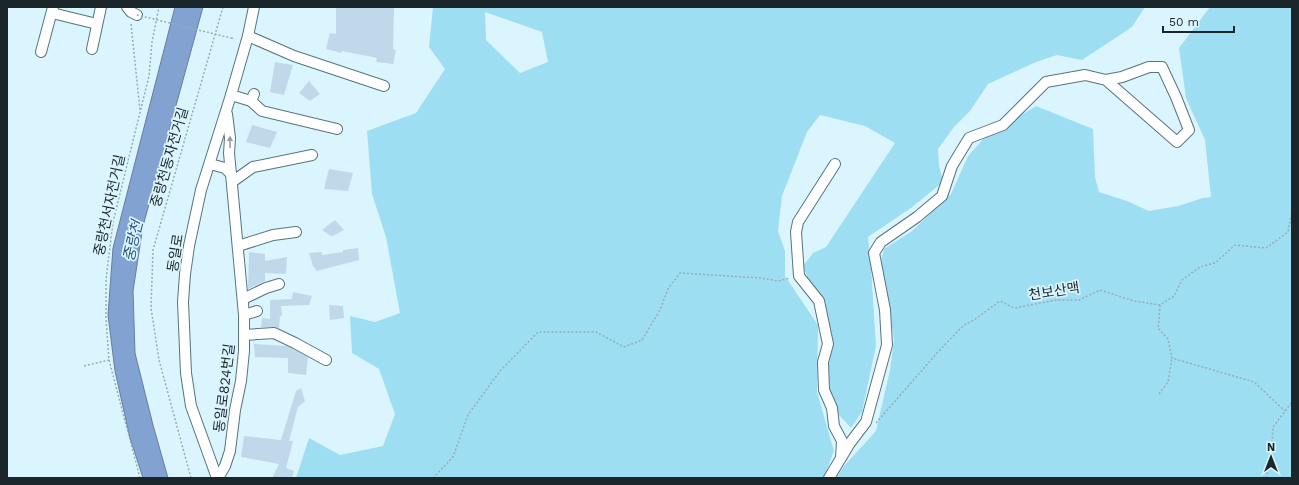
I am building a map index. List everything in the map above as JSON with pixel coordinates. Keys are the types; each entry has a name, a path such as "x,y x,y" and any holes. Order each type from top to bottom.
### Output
{"street":[{"path":"92,49 101,7"},
{"name":"동일로","path":"218,478 192,406 186,373 183,302 185,274 189,246 201,190 256,9"},
{"path":"41,52 52,10 97,24"},
{"path":"248,36 294,56 384,86"},
{"path":"829,478 850,443 866,422 887,345 885,310 874,253 881,242 917,217 942,196 952,166 969,138 1003,125 1046,82 1085,75 1106,80 1149,67 1162,67 1189,130 1177,142 1106,80"},
{"path":"231,95 252,98 262,111 337,130"},
{"name":"동일로824번길","path":"218,478 225,466 230,451 241,381 244,335 243,299 229,153 230,138 226,110"},
{"path":"210,164 225,168 232,178 252,168 312,155"},
{"path":"835,164 798,222 796,232 799,276 819,301 828,344 823,362 824,390 832,408 834,426 842,441 841,458"},
{"path":"238,246 273,235 296,232"},
{"path":"243,299 266,288 279,284"},
{"path":"244,315 257,312"},
{"path":"244,335 274,333 326,360"}],"path":[{"name":"중랑천서자전거길","path":"140,478 109,360 105,295 108,251 113,222 149,76 152,42 159,7"},
{"name":"중랑천동자전거길","path":"191,478 159,360 151,308 153,250 222,7"},
{"path":"140,111 131,28 132,11 235,39"},
{"path":"1159,394 1168,382 1172,358 1168,339 1158,328 1160,305 1174,296 1182,280 1200,267 1215,263 1235,245 1266,248 1288,232 1292,212"},
{"path":"1288,232 1292,233"},
{"path":"433,478 452,457 468,415 500,372 538,332 596,332 624,347 642,340 660,310 668,289 680,273 778,280 799,276"},
{"name":"천보산맥","path":"873,425 964,325 974,320 1000,301 1014,308 1057,300 1078,300 1100,290 1134,301 1160,305"},
{"path":"1172,358 1254,382 1285,411"},
{"path":"84,366 109,360"},
{"path":"1266,478 1271,458 1273,427 1292,402"}],"shaded area":[{"path":"433,7 1145,7 1132,27 1082,60 1057,55 1036,62 988,84 970,111 954,127 938,149 939,166 943,182 911,208 868,237 876,346 862,412 851,428 838,414 829,389 829,364 833,341 824,300 809,281 803,266 813,253 826,247 895,143 865,126 820,115 807,132 782,196 778,231 785,251 785,276 818,325 817,392 834,451 824,478 296,478 309,438 340,455 383,446 395,414 379,369 352,353 350,316 375,322 400,313 386,237 372,194 367,131 416,113 445,69 429,47","holes":["485,12 542,32 548,62 520,73 486,40"]},
{"path":"1210,7 1292,7 1292,478 836,478 844,466 876,431 890,370 894,339 881,261 884,249 912,231 951,194 968,156 985,137 1036,106 1093,129 1095,177 1099,192 1127,201 1149,211 1178,206 1211,197 1205,140 1186,98 1179,48"}],"water":[{"name":"중랑천","path":"175,7 203,7 143,226 133,291 135,353 168,478 143,478 130,438 115,371 108,315 113,248"}],"building":[{"path":"336,7 394,7 393,49 396,50 393,64 376,62 377,58 342,51 341,53 326,49 330,33 336,34"},
{"path":"275,62 293,65 284,95 270,92"},
{"path":"309,81 320,94 310,101 299,93"},
{"path":"252,125 277,132 270,148 246,142"},
{"path":"329,169 353,173 348,191 324,189"},
{"path":"335,220 344,230 331,236 322,230"},
{"path":"358,248 359,260 317,271 313,266 309,253 322,252 322,255"},
{"path":"249,252 265,254 265,261 287,257 286,274 265,273 265,281 248,289"},
{"path":"293,292 312,296 309,305 281,306 282,316 280,316 279,328 261,327 262,318 270,319 270,300 292,299"},
{"path":"329,305 343,306 344,318 330,320"},
{"path":"254,344 287,346 308,357 306,375 288,373 288,358 255,357"},
{"path":"301,388 305,401 298,407 289,441 293,441 286,468 294,471 292,478 272,478 279,464 241,457 244,436 281,440 296,391"}]}
